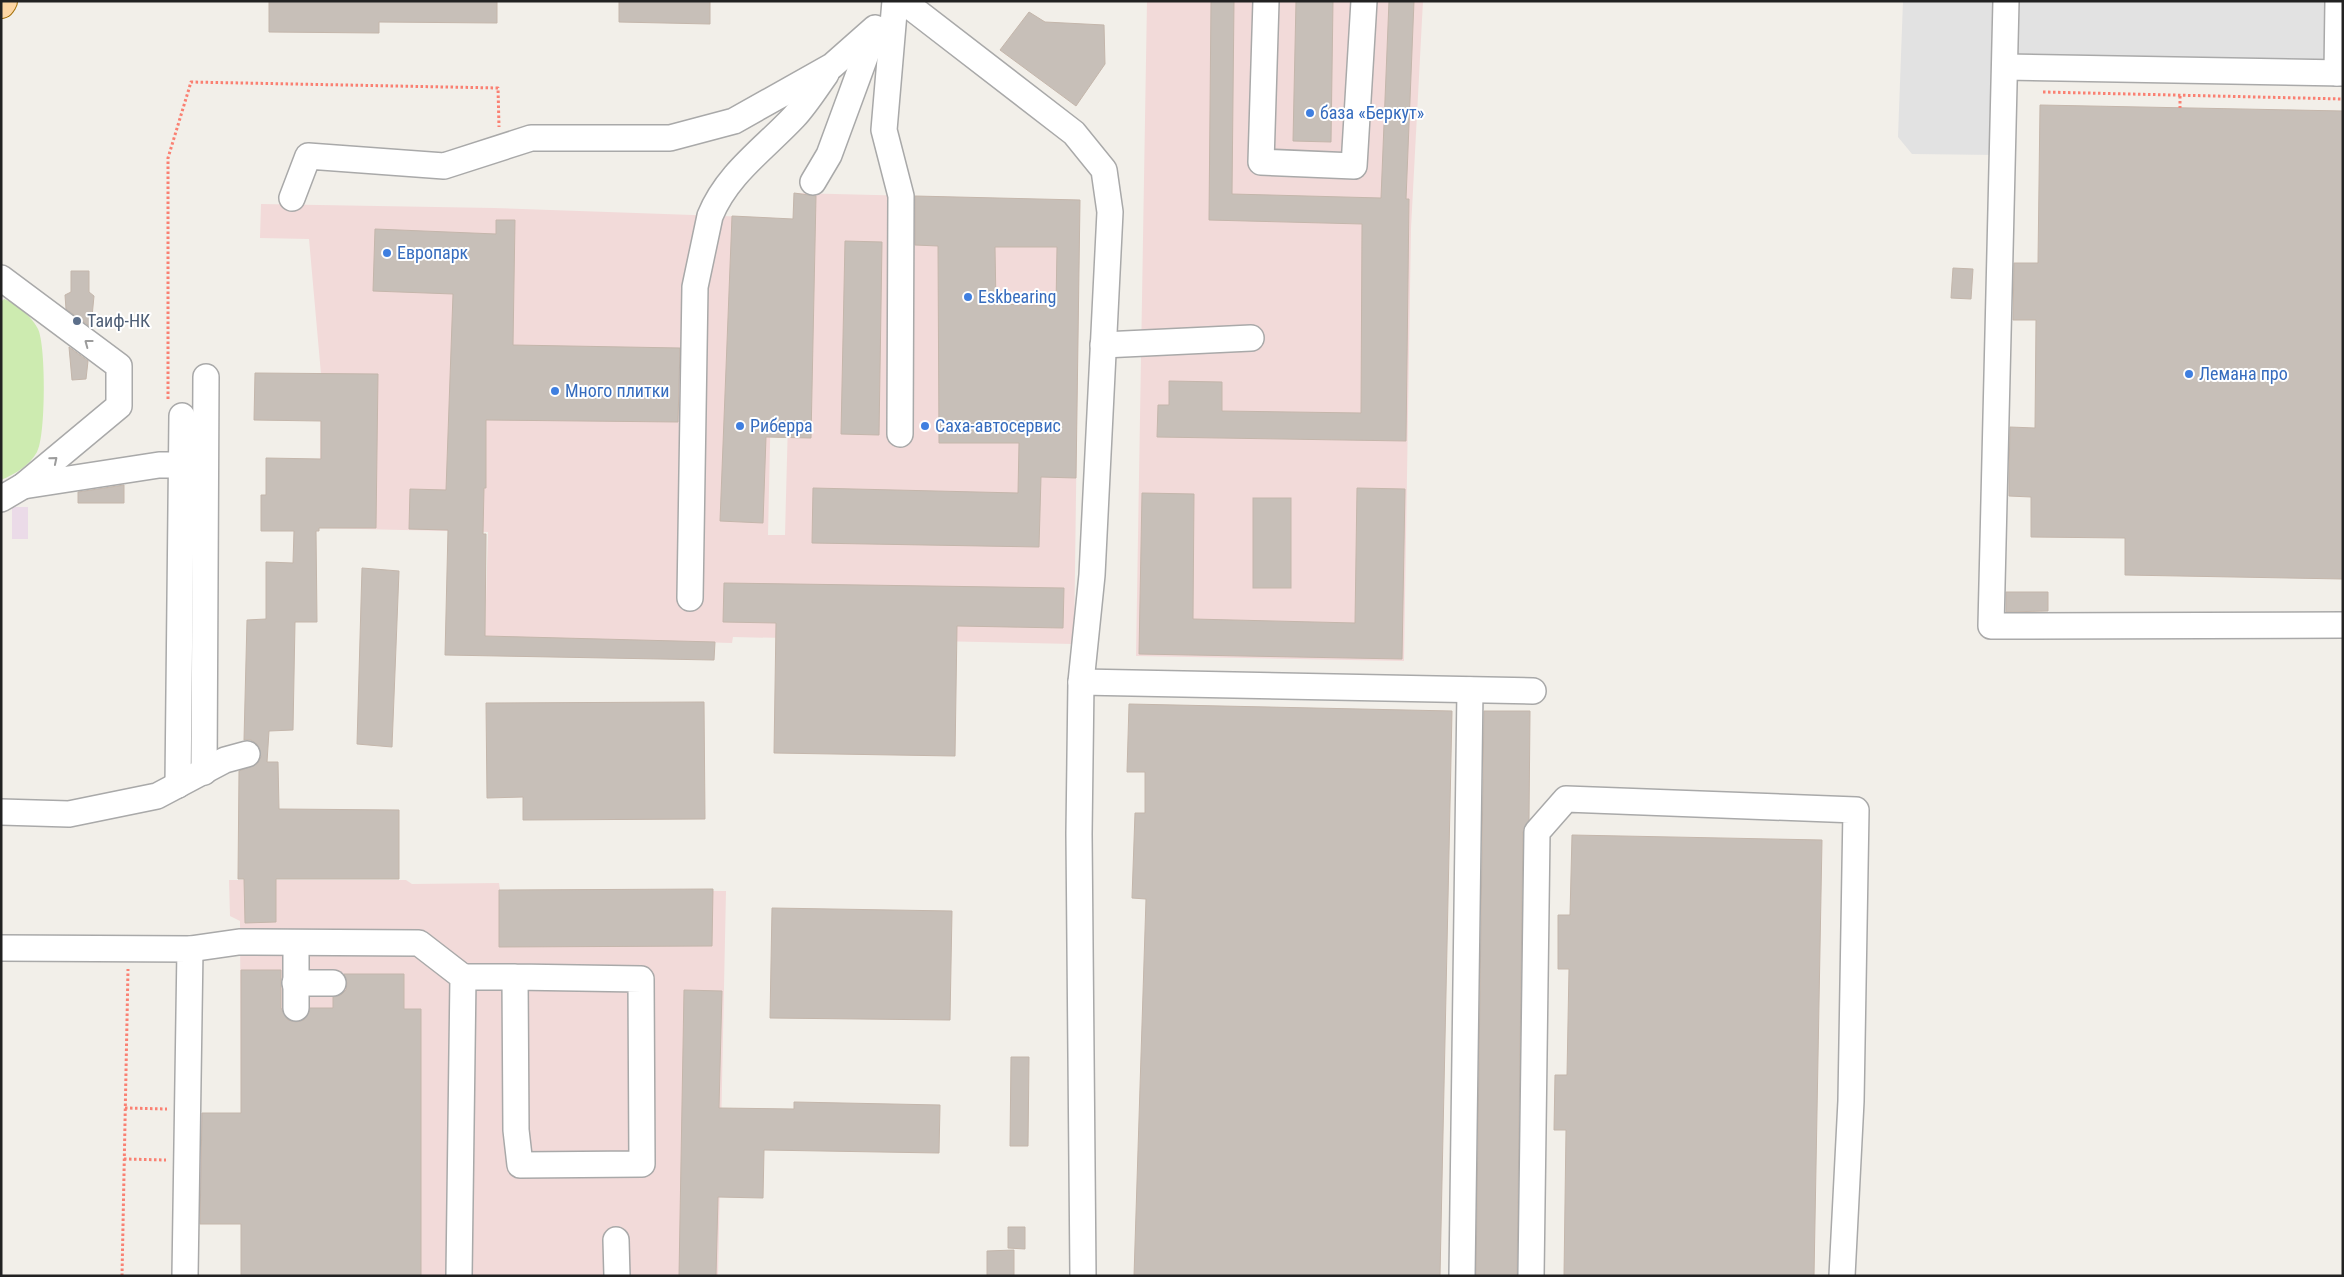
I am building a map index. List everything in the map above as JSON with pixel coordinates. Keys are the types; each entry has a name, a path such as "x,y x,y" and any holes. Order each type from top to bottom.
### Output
{"lane":[{"path":"813,182 829,155 884,1"},
{"path":"895,1 884,130 901,196 900,434"},
{"path":"903,1 1074,133 1104,170 1110,212 1092,575 1081,682 1079,844 1083,1276"},
{"path":"1266,1 1262,162 1354,166 1364,1"},
{"path":"2006,1 1991,626 2343,625"},
{"path":"2005,79 2340,73 2338,1"},
{"path":"690,598 695,287 710,216 714,204 745,163 794,116 832,66 875,28"},
{"path":"292,198 308,156 444,166 531,138 670,138 734,121 832,66"},
{"path":"1,278 119,366 119,406 23,486 1,499"},
{"path":"1103,345 1251,338"},
{"path":"204,772 206,377"},
{"path":"175,411 181,465 178,785"},
{"path":"23,486 158,465 206,466"},
{"path":"1081,682 1533,691"},
{"path":"1462,1276 1470,690"},
{"path":"1,812 69,814 157,796 225,760 247,754"},
{"path":"1530,1276 1537,832 1566,799 1856,810 1851,1101 1842,1276"},
{"path":"1,948 190,949 239,942 418,944 463,977 515,977 641,979 642,1164 520,1165 516,1130 515,977"},
{"path":"296,943 296,1008"},
{"path":"185,1276 190,949"},
{"path":"460,1276 463,977"},
{"path":"295,983 333,982"},
{"path":"616,1240 617,1276"}],"path":[{"path":"2005,79 2180,96 2343,99"},
{"path":"175,411 168,158 191,82 498,88 500,148"},
{"path":"2180,96 2180,108"},
{"path":"122,1276 128,949"},
{"path":"125,1108 188,1109"},
{"path":"124,1159 187,1161"}],"shaded area":[{"path":"1147,1 1423,1 1411,228 1404,661 1136,656"},
{"path":"1903,1 2343,1 2343,68 1997,63 1997,155 1912,154 1898,137"},
{"path":"794,193 1080,200 1074,644 733,637 732,643 485,636 488,532 319,528 321,374 309,239 260,238 261,204 494,208 775,218 768,535 785,535"},
{"path":"12,507 28,507 28,539 12,539"},
{"path":"229,880 406,880 412,884 499,883 500,890 726,891 718,1276 241,1276 241,1224 200,1224 200,1113 241,1113 240,921 230,916"}],"green space":[{"path":"4,299 24,311 38,329 41,338 44,391 42,429 37,452 21,469 1,480 1,302"}],"building":[{"path":"269,1 497,1 497,23 379,22 379,33 269,32"},
{"path":"619,1 710,1 710,24 619,22"},
{"path":"1211,1 1234,1 1232,194 1381,198 1389,1 1414,1 1406,199 1409,199 1406,441 1157,437 1158,405 1169,405 1169,381 1222,382 1222,411 1361,413 1362,224 1209,220"},
{"path":"1296,1 1333,1 1331,142 1293,141"},
{"path":"1029,12 1045,22 1104,25 1105,64 1076,106 1000,50"},
{"name":"Лемана про","path":"2040,105 2343,111 2343,579 2125,575 2125,538 2031,537 2031,497 2009,496 2009,474 2010,427 2035,428 2036,320 2013,320 2014,263 2038,263"},
{"path":"794,193 816,196 811,438 766,437 763,523 720,521 732,216 793,219"},
{"path":"915,196 1080,200 1076,478 1041,477 1039,547 812,543 813,488 1018,493 1019,443 939,443 938,246 915,245","holes":["995,247 1057,247 1056,306 996,304"]},
{"path":"496,220 515,220 513,345 680,348 678,422 486,420 486,488 484,488 483,534 486,534 485,636 715,642 714,660 445,655 448,530 409,529 410,489 446,490 453,294 373,291 375,229 496,234"},
{"path":"845,241 882,242 879,435 841,434"},
{"path":"1953,268 1973,269 1971,299 1951,298"},
{"path":"71,271 89,271 89,292 94,296 91,327 66,309 65,295 71,292"},
{"path":"69,347 88,361 86,379 72,380"},
{"path":"255,373 378,374 376,528 319,528 319,531 316,531 317,622 295,622 293,730 269,731 267,762 278,762 279,809 399,810 399,879 276,879 276,922 245,923 244,879 238,879 239,771 257,764 261,757 257,744 251,740 244,740 247,620 266,619 266,562 293,563 294,531 261,531 261,495 266,495 266,458 321,459 321,421 254,420"},
{"path":"124,485 124,503 78,503 78,492"},
{"path":"1357,488 1405,489 1402,659 1139,654 1142,493 1194,494 1193,619 1355,623"},
{"path":"1253,498 1291,498 1291,588 1253,588"},
{"path":"362,568 399,571 392,747 357,744"},
{"path":"724,583 1064,588 1063,628 957,626 955,756 774,753 776,623 723,622"},
{"path":"2006,592 2048,592 2048,611 2006,612"},
{"path":"704,702 705,819 523,820 523,797 487,798 486,703"},
{"path":"1129,704 1452,711 1440,1276 1134,1276 1146,899 1132,898 1135,813 1145,813 1145,772 1127,772"},
{"path":"1484,711 1530,711 1529,820 1523,832 1517,1276 1476,1276"},
{"path":"1572,835 1822,840 1814,1276 1564,1276 1566,1130 1554,1130 1555,1075 1567,1075 1569,969 1558,969 1558,915 1570,915"},
{"path":"713,889 712,946 499,947 499,890"},
{"path":"772,908 952,911 950,1020 770,1018"},
{"path":"241,970 281,970 281,1008 288,1020 296,1022 304,1020 310,1008 333,1008 333,997 341,995 346,990 347,983 344,974 404,974 404,1009 421,1009 421,1276 241,1276 241,1224 200,1224 202,1113 241,1113"},
{"path":"684,990 722,991 719,1108 794,1109 794,1102 940,1105 939,1153 764,1150 763,1198 718,1197 716,1276 679,1276"},
{"path":"1011,1057 1029,1057 1028,1146 1010,1146"},
{"path":"1008,1227 1025,1227 1025,1249 1008,1248"},
{"path":"1014,1250 1014,1276 987,1276 987,1251"}],"place":[{"name":"база «Беркут»","path":"1310,113"},
{"name":"Европарк","path":"387,253"},
{"name":"Eskbearing","path":"968,297"},
{"name":"Таиф-НК","path":"77,321"},
{"name":"Лемана про","path":"2189,374"},
{"name":"Много плитки","path":"555,391"},
{"name":"Риберра","path":"740,426"},
{"name":"Саха-автосервис","path":"925,426"}]}
